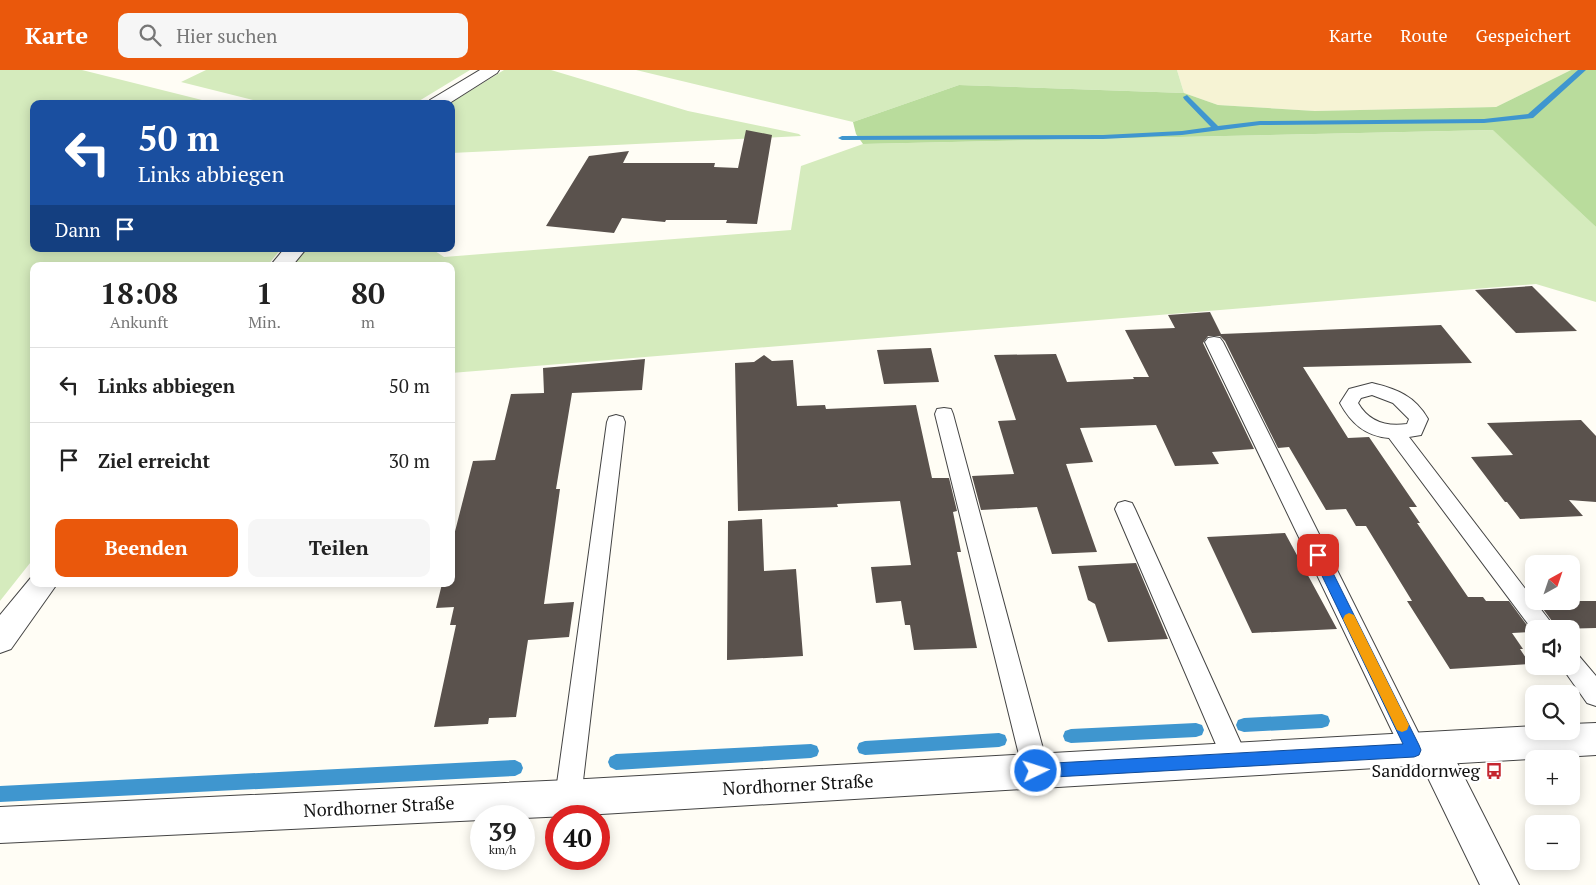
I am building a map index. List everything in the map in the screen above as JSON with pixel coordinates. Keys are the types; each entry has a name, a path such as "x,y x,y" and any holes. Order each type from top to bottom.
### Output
{"street":[{"path":"442,100 491,70"},
{"path":"284,262 292,252"},
{"path":"0,639 40,587"},
{"name":"Nordhorner Straße","path":"0,824 568,798 1596,739"},
{"path":"1423,750 1500,885"}],"lane":[{"path":"1214,342 1423,750"},
{"path":"944,414 1036,771"},
{"path":"568,798 616,422"},
{"path":"1396,434 1538,620"},
{"path":"1125,509 1235,759"},
{"path":"1580,675 1596,695"}],"shaded area":[{"path":"1177,70 1571,70 1496,107 1315,111 1218,105 1184,93"}],"green space":[{"path":"0,70 82,70 202,100 30,100 30,252 279,252 270,262 30,262 30,563 0,601"},
{"path":"206,70 470,70 421,100 253,100 181,82"},
{"path":"504,70 551,70 688,111 799,134 801,136 455,153 455,100"},
{"path":"636,70 1177,70 1184,93 959,85 853,122"},
{"path":"1571,70 1596,70 1596,227 1493,130 863,144 856,134 853,122 959,85 1184,93 1218,105 1315,111 1496,107"},
{"path":"1494,130 1596,227 1596,302 1536,284 455,373 455,262 296,262 304,252 436,252 444,257 791,230 801,166 863,144"}],"building":[{"path":"746,130 772,135 757,224 726,223 727,220 666,220 665,222 622,218 614,233 546,226 589,156 629,151 623,163 715,163 714,167 738,168"},
{"path":"1532,286 1577,331 1516,333 1475,290"},
{"path":"1210,312 1221,334 1441,325 1472,363 1303,367 1348,438 1369,437 1417,507 1409,507 1420,523 1417,523 1468,597 1483,597 1486,601 1509,601 1525,623 1525,632 1512,633 1523,649 1520,649 1525,656 1525,664 1450,669 1407,601 1412,601 1366,526 1356,526 1346,509 1326,510 1289,447 1278,448 1225,341 1220,336 1208,336 1203,343 1254,449 1212,452 1219,464 1175,466 1156,425 1080,428 1093,462 1066,464 1097,552 1052,554 1037,507 981,510 972,476 1014,474 998,421 1016,420 994,355 1056,354 1067,382 1149,377 1125,330 1175,328 1168,315"},
{"path":"931,348 939,382 884,384 877,350"},
{"path":"764,355 772,361 793,360 797,406 825,405 826,409 916,405 932,478 949,478 957,511 953,512 961,552 957,552 977,648 914,650 910,625 905,625 901,601 876,603 871,567 911,565 900,501 837,504 838,507 738,511 735,363 754,362"},
{"path":"645,359 642,390 572,393 556,489 560,489 544,604 574,602 569,637 528,640 516,717 489,718 488,724 434,727 456,625 450,625 454,607 436,608 441,587 455,587 455,531 473,461 495,460 511,394 544,393 543,368"},
{"path":"1581,420 1596,436 1596,502 1569,500 1583,516 1520,519 1471,457 1513,455 1487,423"},
{"path":"762,519 764,571 796,569 803,656 727,660 728,521"},
{"path":"1285,533 1337,629 1252,633 1207,537"},
{"path":"1136,563 1168,639 1108,642 1095,604 1088,600 1078,566"},
{"path":"1580,601 1596,601 1596,628 1580,628 1580,620 1551,620 1544,610 1580,610"}],"waterway":[{"path":"842,138 1103,137 1182,133 1260,123 1484,121 1530,116 1582,70"},
{"path":"1187,97 1215,127"},
{"path":"1244,725 1322,721"},
{"path":"1071,736 1196,730"},
{"path":"865,748 999,740"},
{"path":"616,762 811,751"},
{"path":"0,794 515,768"}],"slow traffic":[{"path":"1349,619 1402,725"}],"place":[{"name":"Sanddornweg","path":"1494,771"}],"route":[{"path":"1036,771 1414,750 1318,555"}]}
